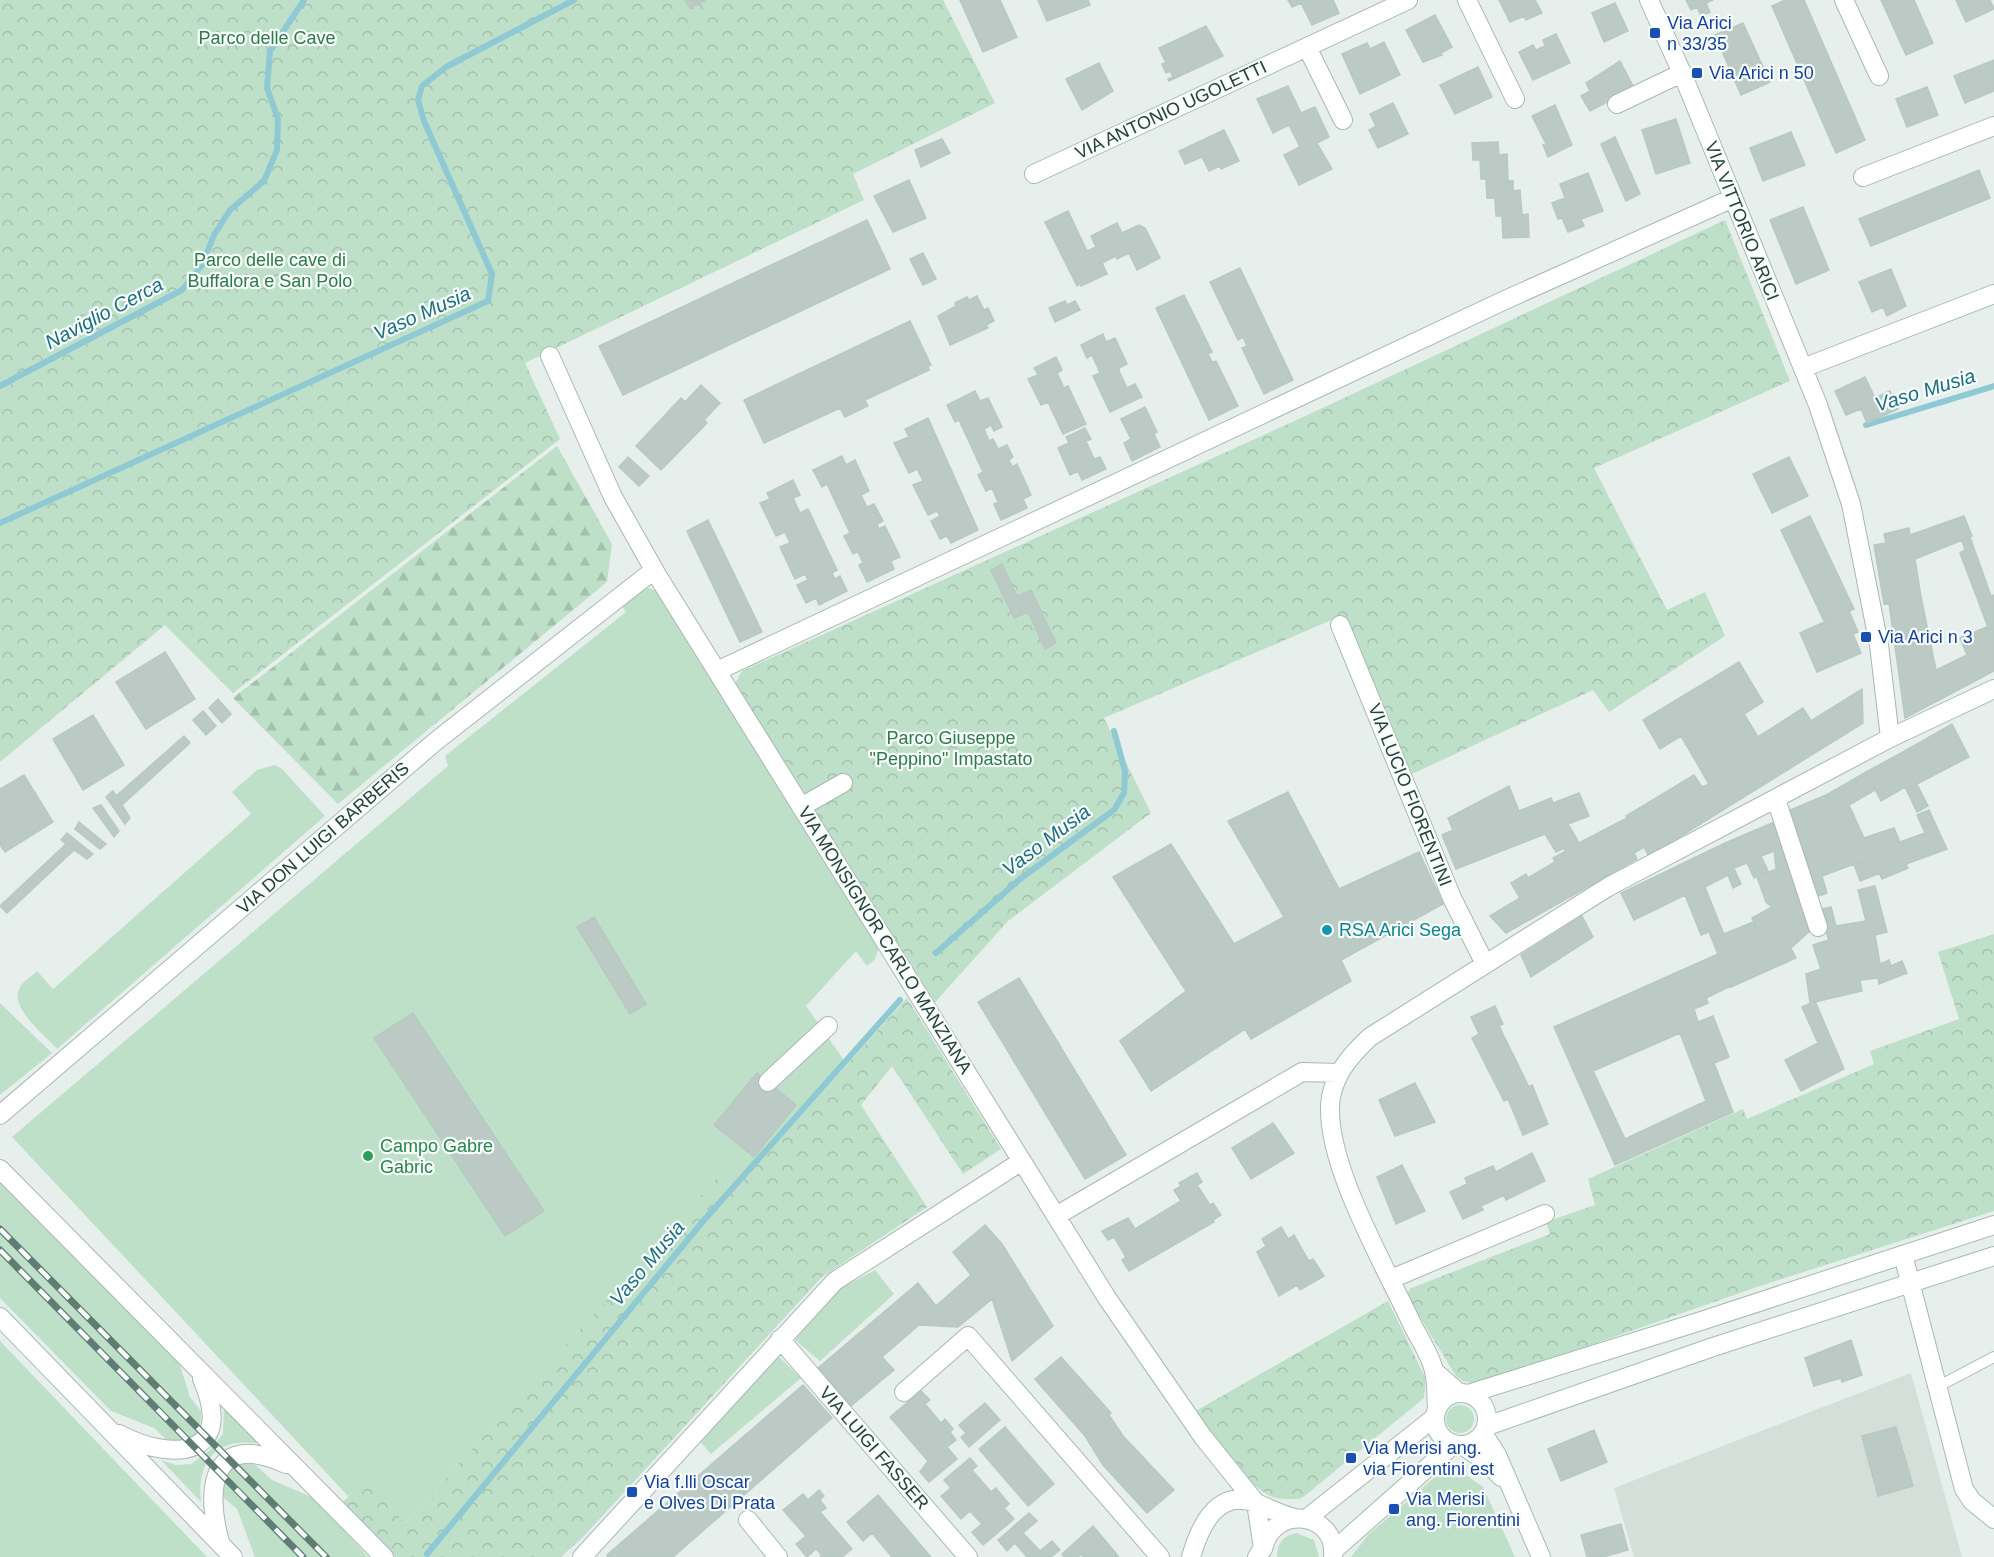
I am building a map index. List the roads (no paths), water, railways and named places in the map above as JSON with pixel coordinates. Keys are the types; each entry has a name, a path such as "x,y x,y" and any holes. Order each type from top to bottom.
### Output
{"street":[{"name":"VIA ANTONIO UGOLETTI","path":"1035,174 1408,0"},
{"path":"1467,0 1515,99"},
{"name":"VIA VITTORIO ARICI","path":"1648,0 1682,72 1803,368 1851,504 1879,645 1890,738"},
{"path":"1844,0 1879,76"},
{"path":"1307,47 1343,120"},
{"path":"1617,104 1682,72"},
{"path":"1863,177 1994,126"},
{"path":"717,671 1494,304 1732,198"},
{"path":"1803,368 1994,294"},
{"name":"VIA MONSIGNOR CARLO MANZIANA","path":"550,356 613,497 654,570 1107,1298 1203,1437 1256,1503 1280,1514 1301,1518"},
{"name":"VIA DON LUIGI BARBERIS","path":"0,1115 436,741 654,570"},
{"name":"VIA LUCIO FIORENTINI","path":"1340,625 1452,898 1485,964"},
{"path":"1511,1487 1488,1463 1439,1434 1434,1371 1339,1160 1330,1124 1332,1096 1339,1073 1350,1056 1370,1037 1608,887 1890,738 1994,689"},
{"path":"801,807 843,783"},
{"path":"1776,799 1818,927"},
{"path":"768,1082 828,1026"},
{"path":"1056,1216 1302,1072 1339,1073"},
{"path":"586,1556 780,1339 835,1281 1022,1161"},
{"path":"0,1169 384,1557"},
{"path":"1392,1279 1545,1214"},
{"path":"1261,1554 1275,1527 1301,1518 1436,1412 1450,1395 1463,1393 1994,1225"},
{"path":"1903,1255 1964,1489 1972,1501 1994,1519"},
{"path":"1485,1429 1994,1256"},
{"path":"0,1317 227,1551"},
{"path":"904,1392 968,1336 1160,1557"},
{"name":"VIA LUIGI FASSER","path":"780,1339 968,1557"},
{"path":"109,1430 158,1449 186,1450 201,1443 209,1432 212,1418 210,1397 197,1368"},
{"path":"1301,1518 1325,1530 1333,1554 1458,1445 1478,1439 1485,1429 1488,1418 1482,1402 1463,1393 1434,1371"},
{"path":"1485,1429 1541,1557"},
{"path":"227,1551 214,1519 213,1498 215,1480 223,1464 239,1452 255,1453 296,1468"},
{"path":"1191,1557 1200,1528 1223,1502 1238,1498 1256,1503"},
{"name":"VIA MONSIGNOR CARLO MANZIANA","path":"1256,1503 1261,1554"},
{"path":"748,1520 778,1557"}],"lane":[{"path":"1937,1386 1994,1357"}],"waterway":[{"name":"Naviglio Cerca","path":"0,386 182,290 202,265 214,235 230,210 264,181 277,150 278,119 267,88 270,51 304,0"},
{"name":"Vaso Musia","path":"0,523 488,301 492,274 424,121 418,100 422,86 446,67 574,0"},
{"name":"Vaso Musia","path":"1866,425 1994,386"},
{"name":"Vaso Musia","path":"936,953 1020,879 1114,810 1124,793 1125,771 1114,731"},
{"name":"Vaso Musia","path":"427,1554 705,1219 900,1000"}],"railway":[{"path":"0,1229 326,1557"},
{"path":"0,1250 303,1557"}],"place":[{"name":"Via Arici n 33/35","path":"1655,33"},
{"name":"Via Arici n 50","path":"1697,73"},
{"name":"Via Arici n 3","path":"1866,637"},
{"name":"RSA Arici Sega","path":"1327,930"},
{"name":"Campo Gabre Gabric","path":"368,1156"},
{"name":"Via Merisi ang. via Fiorentini est","path":"1351,1458"},
{"name":"Via f.lli Oscar e Olves Di Prata","path":"632,1492"},
{"name":"Via Merisi ang. Fiorentini","path":"1394,1509"}],"park label":[{"name":"Parco delle Cave","path":"267,38"},
{"name":"Parco delle cave di Buffalora e San Polo","path":"270,270"},
{"name":"Parco Giuseppe \"Peppino\" Impastato","path":"951,748"}]}
